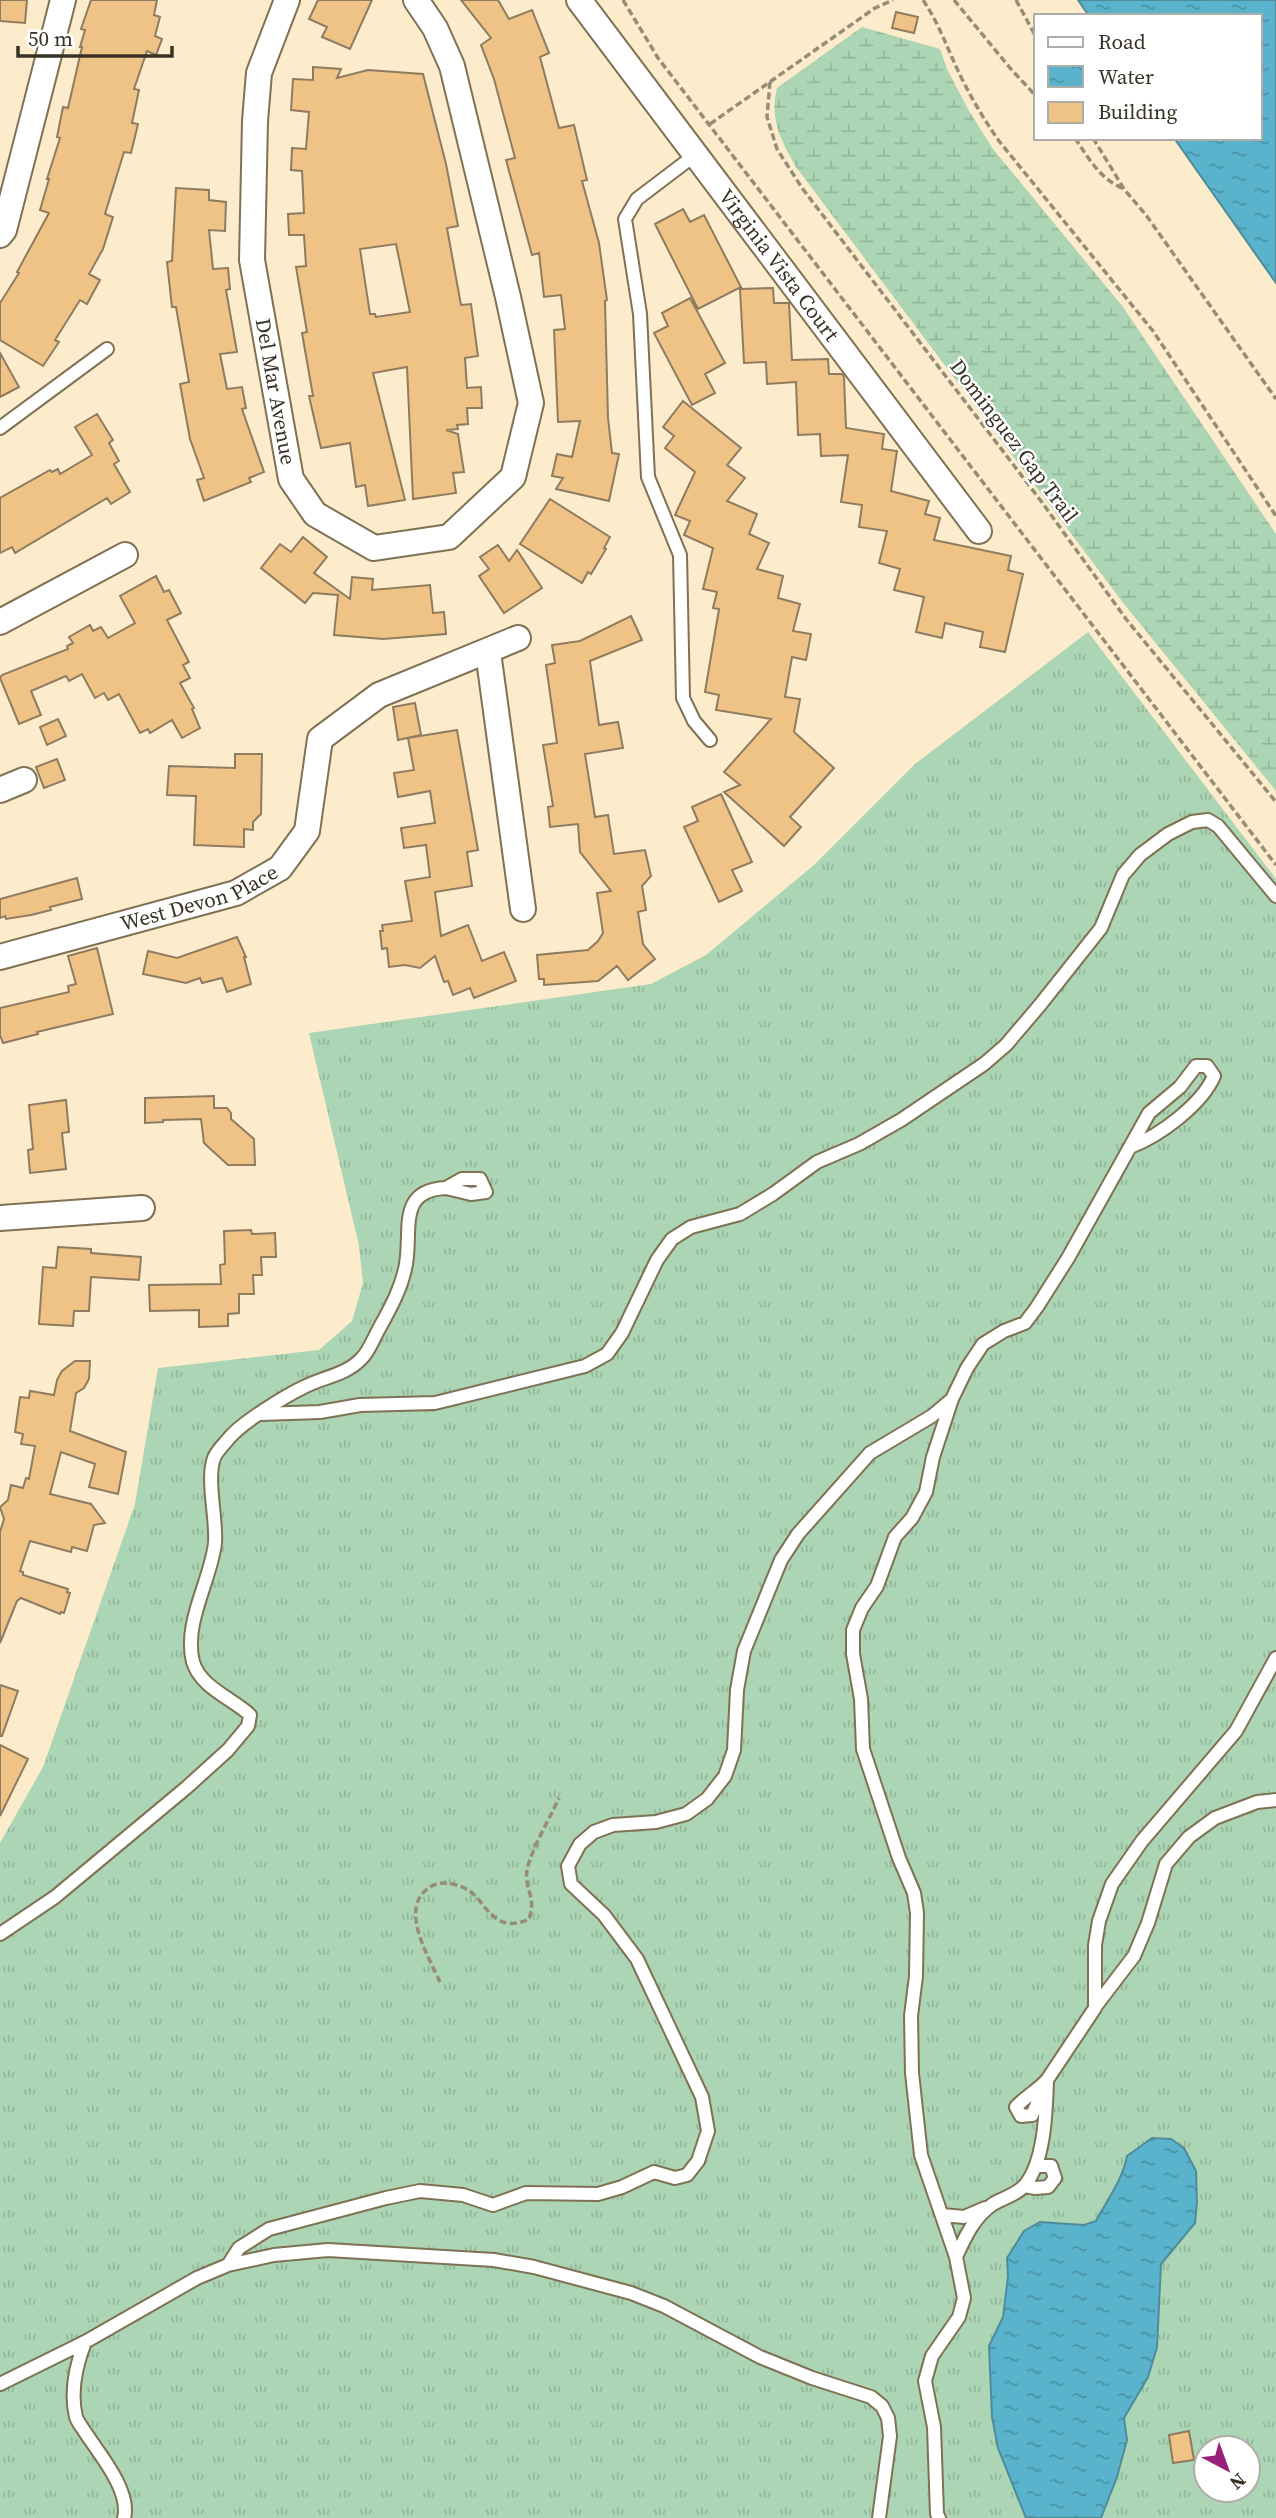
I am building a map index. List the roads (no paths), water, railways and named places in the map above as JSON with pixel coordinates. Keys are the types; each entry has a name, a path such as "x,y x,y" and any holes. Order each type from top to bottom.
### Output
{"street":[{"path":"0,235 4,230 63,0"},
{"name":"Del Mar Avenue","path":"287,0 259,73 255,121 252,260 291,479 315,514 374,548 449,537 513,477 531,403 452,66 435,28 416,0"},
{"name":"Virginia Vista Court","path":"579,0 979,531"},
{"path":"0,622 125,555"},
{"name":"West Devon Place","path":"0,957 236,892 280,868 307,831 320,739 379,695 518,638"},
{"path":"488,652 523,908"},
{"path":"0,790 24,780"},
{"path":"0,1218 142,1209"}],"lane":[{"path":"695,155 637,199 625,219 640,314 648,477 680,555 683,698 694,721 710,740"},
{"path":"0,428 107,349"},
{"path":"261,1414 320,1412 360,1405 435,1403 585,1366 607,1354 622,1334 657,1260 671,1239 691,1227 740,1214 817,1162 859,1144 901,1120 984,1064 1006,1045 1101,928 1123,875 1140,855 1168,834 1192,822 1208,820 1218,826 1276,896"},
{"path":"939,2518 934,2427 925,2381 932,2356 959,2317 964,2298 956,2257 921,2155 915,2109 911,2016 916,1976 917,1913 914,1893 899,1858 863,1749 861,1699 853,1654 853,1630 862,1608 877,1586 895,1537 912,1518 926,1492 933,1457 952,1399 967,1368 983,1344 1004,1331 1025,1323 1068,1258 1130,1147 1149,1114 1180,1087 1196,1066 1207,1066 1214,1076 1208,1089 1164,1129 1146,1141 1130,1147"},
{"path":"0,1934 55,1897 228,1750 248,1726 250,1715 205,1682 194,1664 191,1643 200,1596 215,1545 211,1495 214,1459 231,1435 261,1414 304,1387 346,1370 362,1359 396,1299 406,1264 408,1221 415,1200 429,1188 446,1188"},
{"path":"229,2264 239,2248 268,2229 420,2191 463,2195 493,2204 526,2193 598,2194 622,2187 654,2172 675,2178 687,2175 698,2161 708,2130 702,2096 637,1959 604,1915 571,1884 568,1866 580,1844 594,1832 613,1825 656,1822 686,1814 708,1800 725,1776 734,1750 737,1690 744,1651 781,1560 798,1534 870,1453 932,1416 952,1399"},
{"path":"1095,2008 1095,1945 1099,1922 1112,1884 1142,1841 1236,1731 1276,1658"},
{"path":"1038,2091 1134,1956 1149,1923 1166,1864 1189,1837 1215,1818 1257,1801 1276,1800"},
{"path":"942,2215 964,2217 990,2206 1024,2186 1036,2166 1046,2114 1046,2080"},
{"path":"1024,2186 1048,2187 1055,2178 1051,2166 1036,2166"},
{"path":"956,2257 967,2231 990,2206"},
{"path":"0,2384 85,2342 197,2278 229,2264 274,2255 328,2250 494,2260 534,2267 631,2293 664,2306 760,2357 812,2378 871,2397 882,2406 888,2418 890,2436 879,2518"},
{"path":"85,2342 77,2364 74,2390 76,2418 119,2484 126,2513 124,2518"}],"water":[{"path":"1078,0 1276,0 1276,283 1175,140 1262,140 1262,14 1088,14"},
{"path":"1152,2138 1171,2139 1184,2148 1196,2171 1195,2223 1161,2264 1157,2347 1148,2377 1124,2418 1127,2440 1117,2477 1101,2518 1026,2518 998,2448 992,2417 989,2346 1003,2317 1008,2276 1007,2258 1024,2231 1040,2222 1084,2225 1096,2221 1118,2181 1127,2156"}]}
